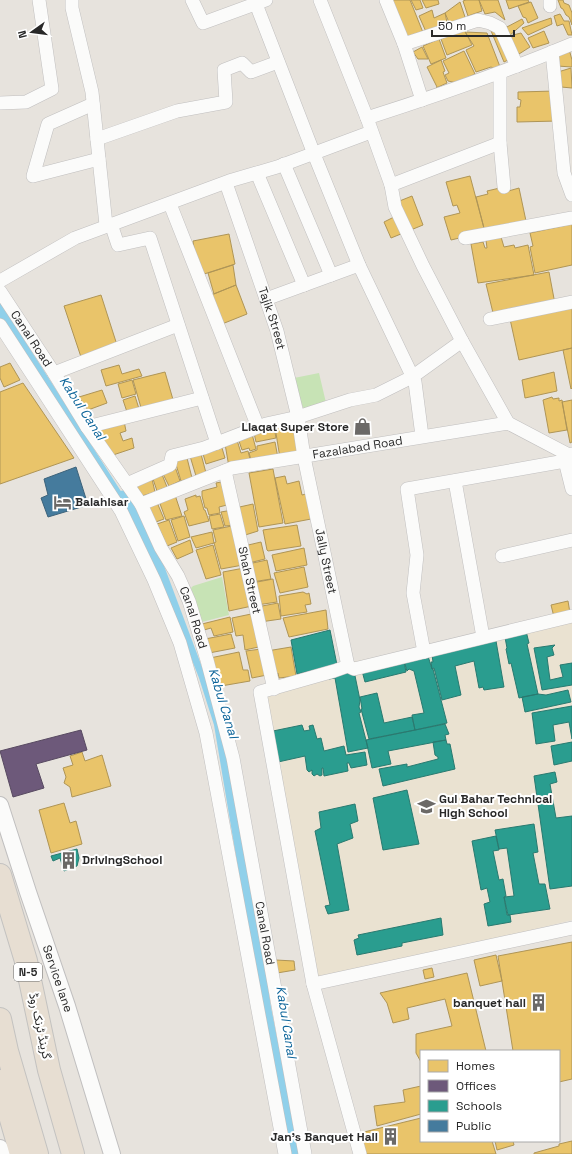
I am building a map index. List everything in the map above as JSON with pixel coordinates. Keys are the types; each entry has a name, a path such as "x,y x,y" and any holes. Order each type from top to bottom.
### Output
{"highway":[{"name":"گرینڈ ٹرنک روڈ","path":"0,875 18,895 26,961 49,1070 73,1154"},
{"path":"26,961 64,1070 88,1154"},
{"path":"0,1019 7,1051 37,1154"},
{"path":"2,1095 21,1154"}],"street":[{"path":"0,103 26,102 52,89 39,0"},
{"path":"72,0 72,8 92,92 99,159 109,224 118,245 150,238 217,443"},
{"path":"192,0 203,23 261,2 278,62 314,154 359,265 415,382 422,436"},
{"path":"320,0 367,118 391,185 395,207 423,266 462,341 508,423 569,457"},
{"path":"386,0 404,44 422,100"},
{"path":"404,44 478,20 490,23 500,28 517,66"},
{"path":"367,118 500,73 572,44"},
{"path":"552,52 564,173 572,195"},
{"path":"97,139 177,111 226,102 224,70 242,62 251,72 278,62"},
{"path":"500,73 500,143 504,187"},
{"path":"93,104 48,124 33,176 99,159"},
{"path":"0,281 75,238 109,224 314,154 371,132"},
{"path":"391,185 500,143"},
{"path":"284,164 331,275"},
{"path":"257,173 304,285"},
{"name":"Tajik Street","path":"226,183 277,331 298,417 304,457"},
{"path":"170,204 258,427"},
{"path":"465,238 572,218"},
{"path":"266,299 359,265"},
{"name":"Canal Road","path":"0,291 54,372 87,427 141,504 161,548 178,576 189,601 207,660 233,758 305,1154"},
{"path":"490,319 572,302"},
{"path":"54,372 178,324"},
{"path":"0,325 121,511 154,580 180,643 206,733 285,1154"},
{"path":"127,484 170,466 172,456 204,448 258,427 298,417 350,400 376,395 412,377 462,341"},
{"path":"87,427 202,398"},
{"name":"Fazalabad Road","path":"141,504 232,468 508,423"},
{"name":"Jally Street","path":"304,457 348,666"},
{"path":"424,652 413,593 417,555 407,489 455,481 569,457"},
{"path":"569,457 572,489"},
{"name":"Shah Street","path":"225,471 274,689"},
{"path":"455,481 484,637"},
{"path":"502,556 572,540"},
{"path":"360,1154 313,984 260,692 348,666 354,669 572,616"},
{"name":"Service lane","path":"0,805 18,895 67,1006 112,1154"},
{"path":"313,984 572,928"},
{"path":"0,1148 2,1154"}],"shaded area":[{"name":"Gul Bahar Technical High School","path":"572,616 572,920 313,984 260,692 341,664 504,632"}],"green space":[{"path":"319,373 327,407 304,409 289,379"},
{"path":"222,577 229,615 202,622 191,588 193,586"}],"water":[{"path":"0,302 131,507 123,508 0,319"},
{"path":"140,515 160,555 214,699 255,896 271,1007 300,1154 291,1154 247,922 214,725 199,678 177,622 131,517"}],"building: Homes":[{"path":"389,0 410,0 424,35 405,41"},
{"path":"411,0 420,0 423,8 416,10"},
{"path":"422,0 438,0 439,4 426,8"},
{"path":"479,0 482,11 468,16 463,1"},
{"path":"479,0 498,0 505,20 495,12 485,14"},
{"path":"506,0 528,0 529,2 509,9"},
{"path":"558,0 563,0 564,3 569,5 572,13 572,25 569,17 561,8"},
{"path":"460,2 466,20 451,27 445,13"},
{"path":"531,2 538,18 528,23 526,18 523,17 518,6"},
{"path":"432,10 434,18 445,13 448,27 427,34 419,16"},
{"path":"560,14 564,21 569,21 572,35 568,35 563,24 557,26 554,16"},
{"path":"551,18 552,24 528,35 522,28"},
{"path":"522,19 524,23 509,36 505,28"},
{"path":"489,26 516,56 504,62"},
{"path":"464,29 472,45 447,55 441,39"},
{"path":"544,31 549,43 533,48 528,38"},
{"path":"465,32 487,33 502,72 491,67 476,72 466,50 474,46"},
{"path":"521,33 530,47 519,54 515,50 509,36"},
{"path":"439,39 446,58 431,64 423,46"},
{"path":"422,47 428,59 418,59 413,52"},
{"path":"569,49 572,67 557,66 558,55"},
{"path":"464,51 475,74 457,83 448,81 445,75 449,73 443,61"},
{"path":"441,60 447,83 436,88 437,87 427,67"},
{"path":"571,68 572,88 561,87 558,72"},
{"path":"555,91 558,121 517,122 517,107 520,107 521,100 518,99 518,92"},
{"path":"470,176 485,232 451,240 444,217 460,213 457,205 453,206 446,182"},
{"path":"504,187 505,192 519,188 526,221 485,232 476,197 488,194 487,191"},
{"path":"412,196 423,225 391,238 384,222 396,216 392,204"},
{"path":"572,224 572,265 535,273 530,247 533,246 530,233"},
{"path":"229,234 235,264 198,276 193,241"},
{"path":"501,237 504,247 514,245 515,248 528,245 534,275 478,283 471,244 483,242 485,248 487,248 486,240"},
{"path":"233,265 236,285 214,294 208,273"},
{"path":"549,272 555,304 494,317 486,284"},
{"path":"236,285 247,314 217,326 206,297"},
{"path":"101,295 117,345 81,357 64,306"},
{"path":"572,306 572,348 519,360 510,319"},
{"path":"572,348 572,388 571,389 563,350"},
{"path":"10,363 20,380 4,387 0,378 0,367"},
{"path":"119,365 122,374 139,369 142,376 106,386 101,370"},
{"path":"165,372 174,403 142,411 133,380"},
{"path":"554,372 557,391 525,398 522,380"},
{"path":"132,380 136,394 122,398 118,384"},
{"path":"23,383 74,458 0,484 0,392"},
{"path":"102,390 107,403 88,410 79,397"},
{"path":"135,396 140,412 128,415 123,400"},
{"path":"552,397 553,399 559,398 559,401 562,400 567,430 549,433 543,400"},
{"path":"572,400 572,442 570,443 562,402"},
{"path":"297,420 303,456 280,458 275,427"},
{"path":"124,421 126,431 120,433 123,441 132,438 134,448 113,455 95,431"},
{"path":"274,427 276,438 256,442 254,433"},
{"path":"252,434 256,449 250,451 249,448 242,450 238,438"},
{"path":"237,440 241,453 248,451 251,463 229,467 225,444"},
{"path":"275,442 278,458 252,463 249,453 257,450 257,446"},
{"path":"222,448 225,458 206,464 203,454"},
{"path":"201,454 206,473 196,476 190,456"},
{"path":"174,458 187,458 192,478 181,481"},
{"path":"173,461 180,481 169,486 158,464"},
{"path":"273,469 283,523 259,527 249,473"},
{"path":"161,472 167,487 157,491 153,479"},
{"path":"285,476 287,484 299,481 302,495 306,494 311,519 285,524 275,478"},
{"path":"152,479 155,492 139,497 132,486"},
{"path":"221,482 227,505 219,507 220,513 209,515 207,508 205,508 202,491 217,487 216,483"},
{"path":"175,495 182,516 166,520 159,501"},
{"path":"196,495 196,497 200,496 209,521 189,526 184,512 188,510 185,499"},
{"path":"156,500 164,519 153,523 145,505"},
{"path":"253,504 258,531 242,536 235,508"},
{"path":"232,510 236,525 225,526 221,512"},
{"path":"220,514 224,527 212,529 209,516"},
{"path":"184,516 190,537 178,541 171,520"},
{"path":"169,520 177,542 167,546 157,524"},
{"path":"236,525 243,565 221,569 214,543 216,542 213,530"},
{"path":"297,525 301,546 267,550 263,530"},
{"path":"212,532 214,543 196,548 191,537"},
{"path":"190,540 193,552 177,559 171,548"},
{"path":"261,542 265,559 249,563 244,546"},
{"path":"213,545 221,575 206,579 196,550"},
{"path":"304,548 307,565 276,571 272,555"},
{"path":"267,560 271,579 252,582 248,564"},
{"path":"304,567 308,587 280,593 274,573"},
{"path":"244,568 252,606 229,611 223,572"},
{"path":"273,579 277,602 257,605 252,583"},
{"path":"303,592 307,594 309,593 311,604 305,605 307,612 281,616 279,596"},
{"path":"568,601 570,613 554,617 551,605"},
{"path":"278,603 281,619 260,622 257,607"},
{"path":"326,610 328,629 289,637 283,618"},
{"path":"256,613 263,646 245,650 243,635 236,636 232,618"},
{"path":"230,617 233,632 214,636 211,628 204,630 202,624"},
{"path":"231,634 235,648 209,653 205,639"},
{"path":"291,647 296,676 279,678 267,651"},
{"path":"261,649 267,675 252,678 246,651"},
{"path":"239,652 243,670 248,670 250,681 221,686 218,674 213,675 210,658"},
{"path":"82,752 85,761 102,755 111,786 72,797 70,787 64,783 66,777 63,768 73,765 70,756"},
{"path":"64,803 70,823 76,821 82,844 51,853 39,810"},
{"name":"banquet hall","path":"572,942 572,1079 560,1082 560,1050 513,1050 498,956"},
{"path":"496,955 502,981 480,986 474,960"},
{"path":"276,960 294,961 295,970 277,973"},
{"path":"432,968 434,977 425,979 423,970"},
{"path":"467,973 486,1050 420,1050 420,1060 416,1053 416,1034 452,1026 445,999 407,1008 409,1019 393,1023 387,1003 380,993"},
{"path":"420,1086 420,1114 377,1126 374,1106 405,1102 403,1090"},
{"name":"Jan's Banquet Hall","path":"420,1118 420,1142 492,1142 496,1154 365,1154 360,1133"},
{"path":"572,1141 572,1154 534,1154 559,1146 559,1144"},
{"path":"495,1142 513,1142 514,1145 497,1150"}],"building: Offices":[{"path":"81,730 87,750 36,764 44,788 13,797 0,751"}],"building: Schools":[{"path":"525,627 529,643 527,644 538,694 519,698 511,663 509,664 504,632"},
{"path":"330,630 337,665 297,674 291,640"},
{"path":"496,641 504,687 484,690 483,687 479,688 474,661 455,666 461,695 442,700 434,668 432,669 432,655"},
{"path":"555,645 552,648 554,655 547,657 550,680 563,677 560,665 572,663 572,685 542,690 534,648"},
{"path":"428,656 433,669 447,723 415,730 412,715 424,713 414,671 409,669 407,671 404,661"},
{"path":"404,661 406,672 365,682 361,667"},
{"path":"354,671 360,700 359,707 361,712 359,713 368,748 348,752 335,678 329,679 330,677"},
{"path":"568,690 571,702 525,712 522,697 538,694 546,695"},
{"path":"377,693 384,723 412,717 415,730 369,739 361,709 360,697"},
{"path":"572,706 572,739 569,722 553,725 555,741 536,744 532,713"},
{"path":"445,724 449,734 445,735 446,740 388,751 391,764 372,768 366,740"},
{"path":"302,725 304,731 310,730 309,726 313,725 317,739 321,738 324,751 344,746 346,755 365,752 367,765 351,768 349,763 347,763 348,771 324,776 322,768 322,775 320,776 317,774 314,776 312,774 312,770 309,772 307,770 305,756 278,762 273,731"},
{"path":"446,740 447,744 450,744 455,769 383,786 379,769 407,764 407,767 438,759 435,755 433,742"},
{"path":"572,742 572,761 554,765 551,746"},
{"path":"555,772 557,782 550,784 556,818 572,816 572,886 550,889 534,776"},
{"path":"407,790 419,844 383,850 373,798"},
{"path":"355,804 358,821 350,824 353,838 337,844 349,910 328,914 325,906 330,905 315,831 321,828 319,812"},
{"path":"534,824 538,852 533,853 539,884 545,884 550,909 508,915 504,897 514,896 507,848 499,849 495,830"},
{"path":"496,836 499,850 493,851 499,880 503,879 507,915 510,915 511,922 488,926 484,904 490,902 487,888 481,890 472,841"},
{"name":"DrivingSchool","path":"77,849 79,858 77,866 64,871 60,858 53,861 51,856"},
{"path":"441,918 443,935 402,943 402,946 357,955 354,940 359,938 358,935"}],"building: Public":[{"path":"76,467 88,505 48,517 41,498 48,495 44,479"}],"waterway":[{"name":"Kabul Canal","path":"123,496 144,529"}],"place":[{"name":"Liaqat Super Store","path":"362,427"},
{"name":"Balahisar","path":"62,502"},
{"name":"Gul Bahar Technical High School","path":"426,806"},
{"name":"DrivingSchool","path":"69,860"},
{"name":"banquet hall","path":"539,1003"},
{"name":"Jan's Banquet Hall","path":"391,1137"}]}
